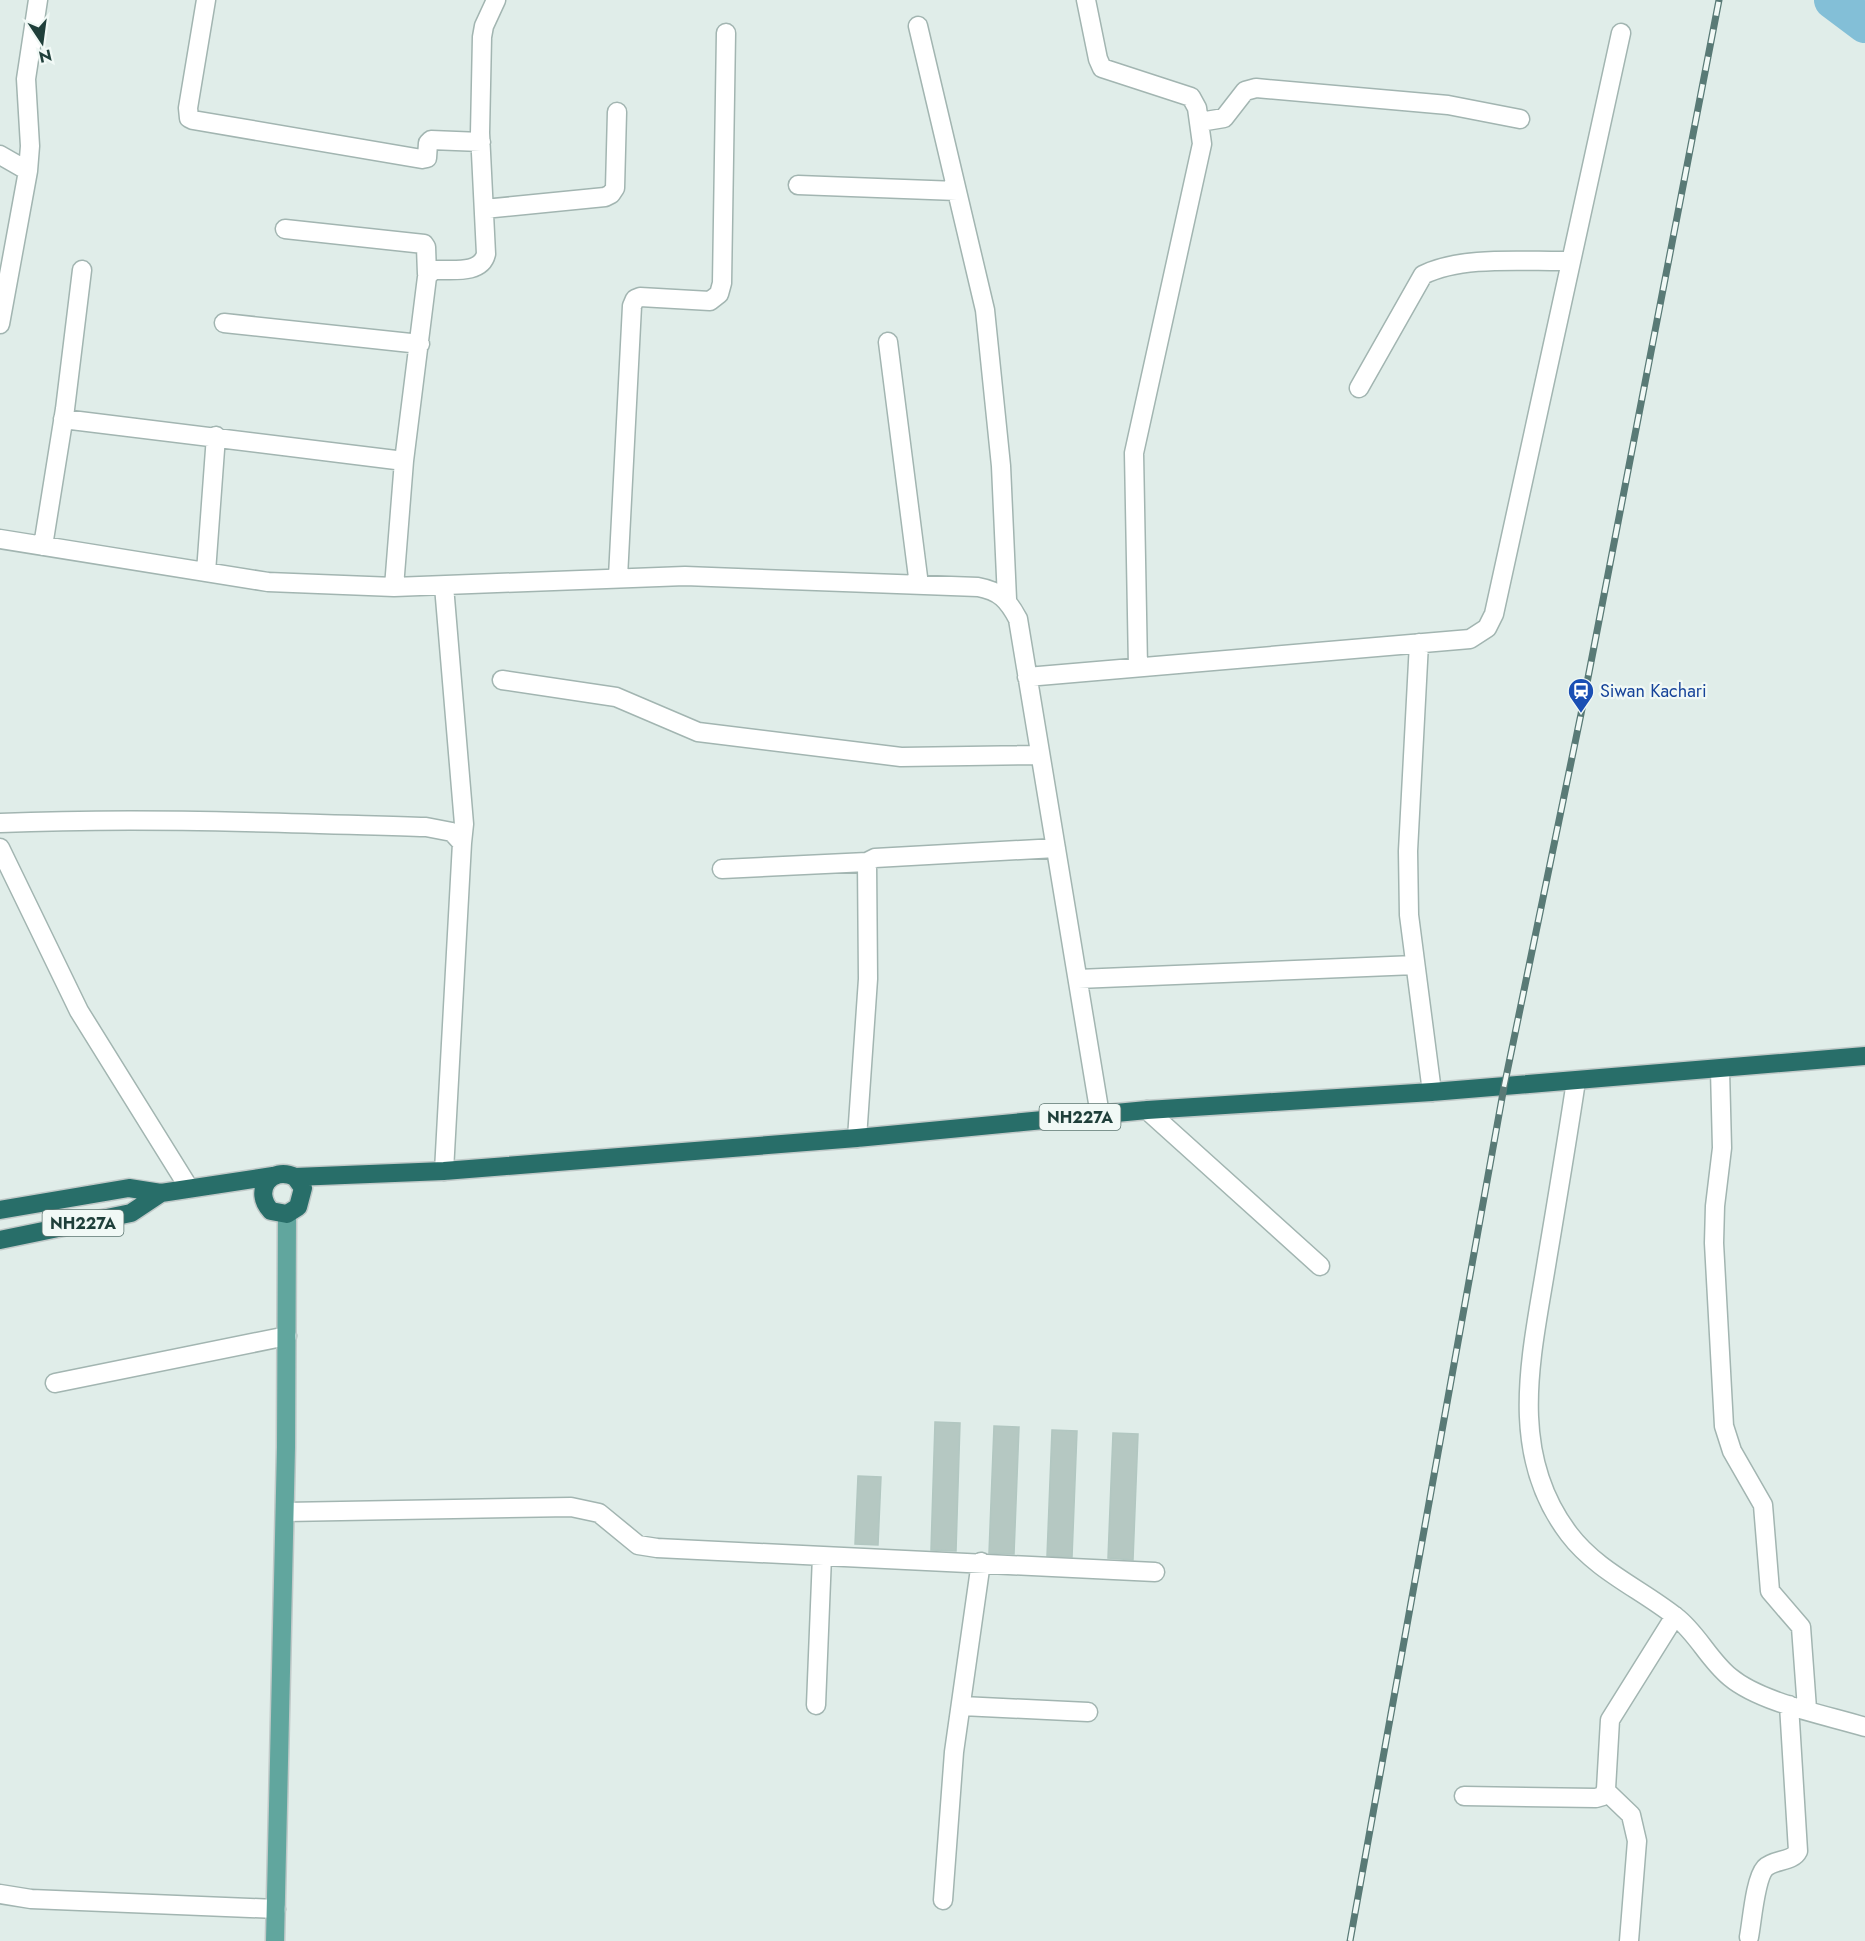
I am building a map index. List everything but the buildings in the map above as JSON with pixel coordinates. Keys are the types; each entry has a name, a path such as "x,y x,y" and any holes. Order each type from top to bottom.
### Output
{"highway":[{"name":"NH227A","path":"0,1210 129,1188 161,1192 284,1173 295,1177 444,1171 857,1138 1148,1110 1432,1092 1720,1070 1865,1056"},
{"path":"273,1176 263,1189 262,1197 271,1211 287,1214 298,1207 303,1195 303,1188 295,1177"},
{"name":"NH227A","path":"0,1240 131,1213 161,1192"}],"main road":[{"path":"275,1941 285,1512 287,1214"}],"street":[{"path":"0,324 7,247 28,171 30,146 26,80 38,0"},
{"path":"206,0 188,108 189,118 423,159 427,158 428,143 431,140 481,142"},
{"path":"427,274 432,270 482,265 486,254 481,142 482,37 488,14 496,0"},
{"path":"1086,0 1102,68 1191,97 1200,122 1202,144 1134,453 1138,667"},
{"path":"918,26 986,310 1001,466 1007,599 1018,620 1100,1114"},
{"path":"618,577 632,306 635,299 640,297 710,301 720,294 726,33"},
{"path":"1027,677 1470,639 1487,628 1494,614 1621,33"},
{"path":"1200,122 1224,118 1245,91 1256,88 1448,105 1520,119"},
{"path":"484,209 604,197 612,194 615,188 616,112"},
{"path":"0,155 28,171"},
{"path":"798,184 957,191"},
{"path":"285,229 424,244 426,247 427,274 404,461 394,587"},
{"path":"1359,388 1423,275 1437,268 1461,263 1571,261"},
{"path":"43,546 63,419 82,270"},
{"path":"224,323 420,344"},
{"path":"888,342 919,585"},
{"path":"63,419 216,436 404,461"},
{"path":"206,572 216,436"},
{"path":"0,539 268,582 394,587 685,576 978,587 991,590 1007,599"},
{"path":"444,586 464,824 444,1171"},
{"path":"1419,643 1407,851 1408,915 1432,1092"},
{"path":"502,680 616,697 698,732 901,757 1040,755"},
{"path":"0,823 105,819 426,827 452,832 462,843"},
{"path":"0,848 80,1011 189,1188"},
{"path":"722,869 867,862 874,858 1056,849"},
{"path":"857,1138 868,979 867,862"},
{"path":"1078,980 1415,965"},
{"path":"1720,1070 1722,1148 1715,1206 1714,1243 1724,1426 1730,1445 1763,1505 1770,1591 1800,1627 1807,1709"},
{"path":"1576,1081 1528,1381 1529,1435 1546,1501 1570,1536 1607,1570 1675,1616 1732,1679 1756,1694 1865,1727"},
{"path":"1148,1110 1320,1266"},
{"path":"55,1383 287,1336"},
{"path":"285,1512 571,1506 599,1513 638,1545 1155,1572"},
{"path":"816,1705 822,1556"},
{"path":"943,1900 954,1752 981,1562"},
{"path":"1629,1941 1636,1841 1630,1815 1606,1791 1610,1720 1675,1616"},
{"path":"1749,1937 1760,1875 1771,1864 1792,1857 1798,1851 1789,1705"},
{"path":"962,1706 1088,1712"},
{"path":"1464,1796 1596,1798 1606,1791"},
{"path":"0,1894 42,1899 276,1909"}],"waterway":[{"path":"1833,0 1865,24"}],"railway":[{"path":"1350,1941 1504,1087 1581,714 1719,0"}],"place":[{"name":"Siwan Kachari","path":"1581,714"}]}
